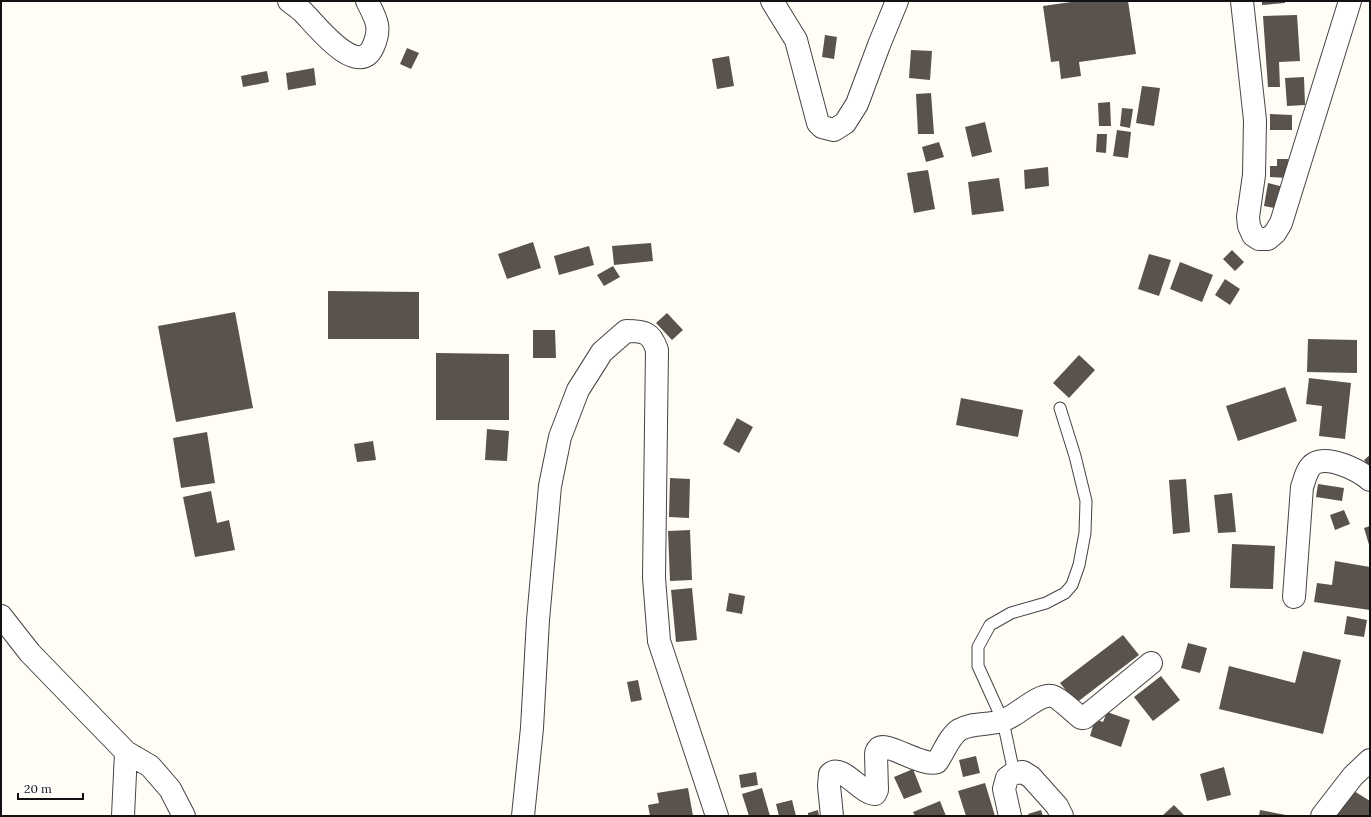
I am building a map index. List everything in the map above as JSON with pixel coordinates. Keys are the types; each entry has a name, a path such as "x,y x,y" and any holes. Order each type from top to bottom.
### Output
{"street":[{"path":"289,1 302,11 341,51 358,58 366,56 371,51 376,40 378,24 367,1"},
{"path":"772,1 796,40 818,123 822,127 834,130 846,123 857,104 897,1"},
{"path":"1242,1 1255,120 1254,175 1248,217 1249,226 1253,235 1259,239 1268,239 1275,233 1281,224 1350,1"},
{"path":"523,816 532,728 538,620 550,486 559,444 578,390 602,352 626,330 641,331 653,339 657,350 654,578 659,641 717,816"},
{"path":"1294,597 1302,487 1308,470 1314,463 1324,461 1336,463 1358,471 1370,480"},
{"path":"1,616 30,653 126,752 150,766 170,789 184,816"},
{"path":"832,816 829,793 830,774 837,770 868,792 875,794 877,790 876,754 878,749 884,748 894,750 922,762 932,764 936,762 954,734 960,729 968,726 1003,721 1039,698 1046,696 1054,696 1081,718 1086,717 1151,664"},
{"path":"123,816 126,752"},
{"path":"1322,816 1353,776 1370,760"},
{"path":"1010,816 1004,789 1007,778 1014,773 1023,772 1031,776 1057,806 1062,816"}],"lane":[{"path":"1014,773 1003,721 978,666 978,646 990,625 1011,613 1046,603 1065,593 1072,584 1077,572 1085,533 1086,501 1075,456 1060,408"}],"building":[{"path":"1071,1 1128,1 1136,54 1079,62 1081,76 1061,79 1059,61 1051,62 1043,6"},
{"path":"1262,1 1285,1 1285,3 1262,5"},
{"path":"1297,15 1300,61 1279,62 1280,87 1268,87 1263,16"},
{"path":"825,35 837,37 834,59 822,57"},
{"path":"407,48 419,53 411,69 400,64"},
{"path":"911,50 932,51 930,80 909,78"},
{"path":"729,56 734,86 717,89 712,59"},
{"path":"314,68 316,85 288,90 286,73"},
{"path":"267,71 269,82 243,87 241,76"},
{"path":"1304,77 1305,105 1287,106 1285,78"},
{"path":"1142,86 1160,88 1154,126 1136,123"},
{"path":"931,93 934,134 918,134 916,94"},
{"path":"1110,102 1111,126 1099,126 1098,103"},
{"path":"1122,108 1133,109 1130,128 1120,126"},
{"path":"1270,114 1292,115 1292,130 1270,130"},
{"path":"985,122 992,152 972,157 965,127"},
{"path":"1117,130 1131,132 1128,158 1113,156"},
{"path":"1097,134 1107,134 1106,153 1096,152"},
{"path":"939,142 944,157 926,162 922,147"},
{"path":"1277,159 1288,159 1287,178 1270,177 1270,166 1277,166"},
{"path":"1048,167 1049,186 1025,189 1024,170"},
{"path":"928,170 935,209 914,213 907,173"},
{"path":"999,178 1004,211 972,215 968,182"},
{"path":"1268,183 1284,187 1280,209 1264,206"},
{"path":"533,242 541,268 507,279 498,254"},
{"path":"651,243 653,261 614,265 612,246"},
{"path":"589,246 594,265 559,275 554,256"},
{"path":"1232,250 1244,262 1235,271 1223,259"},
{"path":"1149,254 1171,260 1159,296 1138,289"},
{"path":"1180,262 1213,275 1202,302 1170,289"},
{"path":"613,266 620,277 604,286 597,275"},
{"path":"1225,279 1240,289 1230,305 1215,295"},
{"path":"328,291 419,292 419,339 328,339"},
{"path":"235,312 253,408 176,422 158,326"},
{"path":"667,313 683,330 672,340 656,323"},
{"path":"533,330 555,330 556,358 533,358"},
{"path":"1308,339 1357,340 1357,373 1307,372"},
{"path":"436,353 509,354 509,420 436,420"},
{"path":"1079,355 1095,370 1069,398 1053,383"},
{"path":"1309,378 1351,383 1345,439 1319,436 1322,406 1306,404"},
{"path":"1285,387 1297,421 1238,441 1226,406"},
{"path":"961,398 1023,410 1018,437 956,425"},
{"path":"737,418 753,427 739,453 723,444"},
{"path":"487,429 509,431 507,461 485,460"},
{"path":"207,432 215,483 181,488 173,438"},
{"path":"373,441 376,460 357,462 354,444"},
{"path":"1370,455 1370,468 1364,460"},
{"path":"670,478 690,479 689,518 669,517"},
{"path":"1186,479 1190,532 1173,534 1169,480"},
{"path":"1318,484 1344,488 1342,501 1316,497"},
{"path":"211,491 217,523 229,520 235,550 195,557 183,497"},
{"path":"1232,493 1236,532 1218,533 1214,495"},
{"path":"1344,510 1350,524 1335,530 1330,515"},
{"path":"1370,526 1370,548 1364,528"},
{"path":"690,530 692,580 670,581 668,531"},
{"path":"1232,544 1275,546 1273,589 1230,588"},
{"path":"1335,561 1370,567 1370,610 1314,602 1317,583 1332,585"},
{"path":"692,588 697,640 676,642 671,590"},
{"path":"729,593 745,596 742,614 726,611"},
{"path":"1347,616 1367,620 1364,637 1344,634"},
{"path":"1123,635 1139,655 1076,703 1060,683"},
{"path":"1188,643 1207,648 1200,673 1181,668"},
{"path":"1303,651 1341,660 1323,734 1219,709 1229,666 1295,683"},
{"path":"1161,676 1180,700 1153,721 1134,697"},
{"path":"638,680 642,700 631,702 627,682"},
{"path":"1107,712 1130,720 1121,747 1090,736 1095,719 1103,722"},
{"path":"976,756 980,773 963,777 959,760"},
{"path":"1224,767 1231,795 1207,801 1200,774"},
{"path":"913,769 922,792 904,799 894,777"},
{"path":"756,772 758,785 741,788 739,775"},
{"path":"985,783 995,816 966,816 958,791"},
{"path":"688,788 693,816 650,816 648,805 659,803 657,793"},
{"path":"762,788 770,816 749,816 742,794"},
{"path":"1354,791 1370,801 1370,816 1337,816"},
{"path":"792,800 796,816 779,816 776,804"},
{"path":"940,801 946,816 915,816 913,812"},
{"path":"1174,805 1185,816 1162,816"},
{"path":"818,810 819,816 808,816 808,813"},
{"path":"1041,810 1043,816 1029,816 1028,814"},
{"path":"1260,810 1286,815 1286,816 1259,816"}]}
